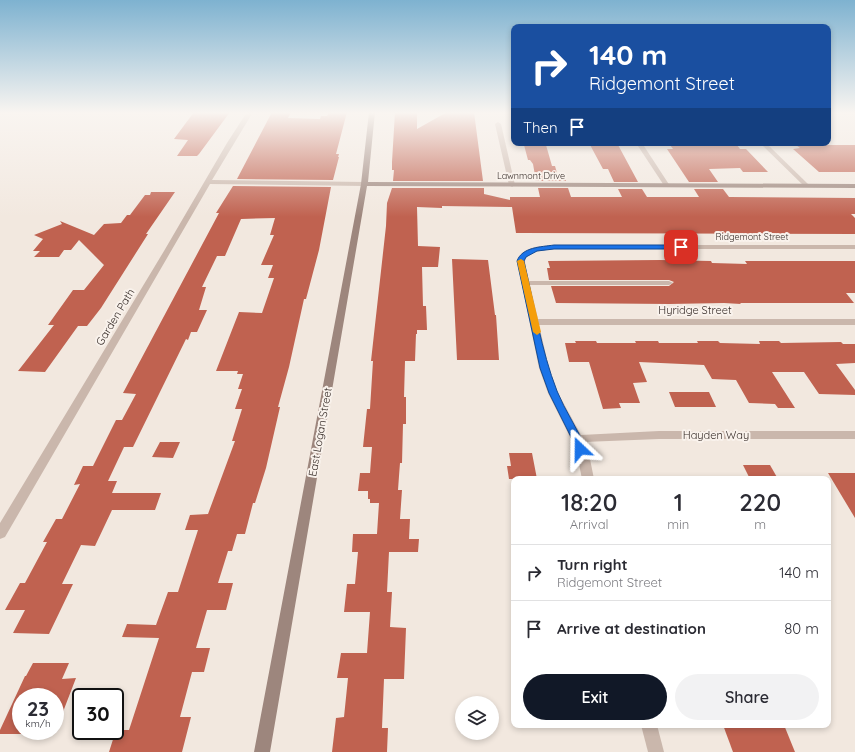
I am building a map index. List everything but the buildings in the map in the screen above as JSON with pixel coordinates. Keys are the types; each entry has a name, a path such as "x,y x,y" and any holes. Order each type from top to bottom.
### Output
{"street":[{"name":"Garden Path","path":"0,534 229,147"},
{"name":"East Logan Street","path":"262,752 368,165 368,147"},
{"path":"503,147 512,185"},
{"path":"642,147 667,186"},
{"path":"767,147 807,186"},
{"name":"Lawnmont Drive","path":"208,182 855,186"},
{"name":"Ridgemont Street","path":"526,283 521,261 523,256 529,252 543,248 855,247"},
{"path":"587,476 577,439 553,393 544,368 526,283 669,283"},
{"name":"Hyridge Street","path":"535,322 855,322"},
{"name":"Hayden Way","path":"577,439 660,435 855,435"},
{"path":"650,728 656,752"}],"slow traffic":[{"path":"521,261 537,332"}],"route":[{"path":"580,449 577,439 553,393 544,368 521,261 523,256 535,249 554,247 681,247"}]}
